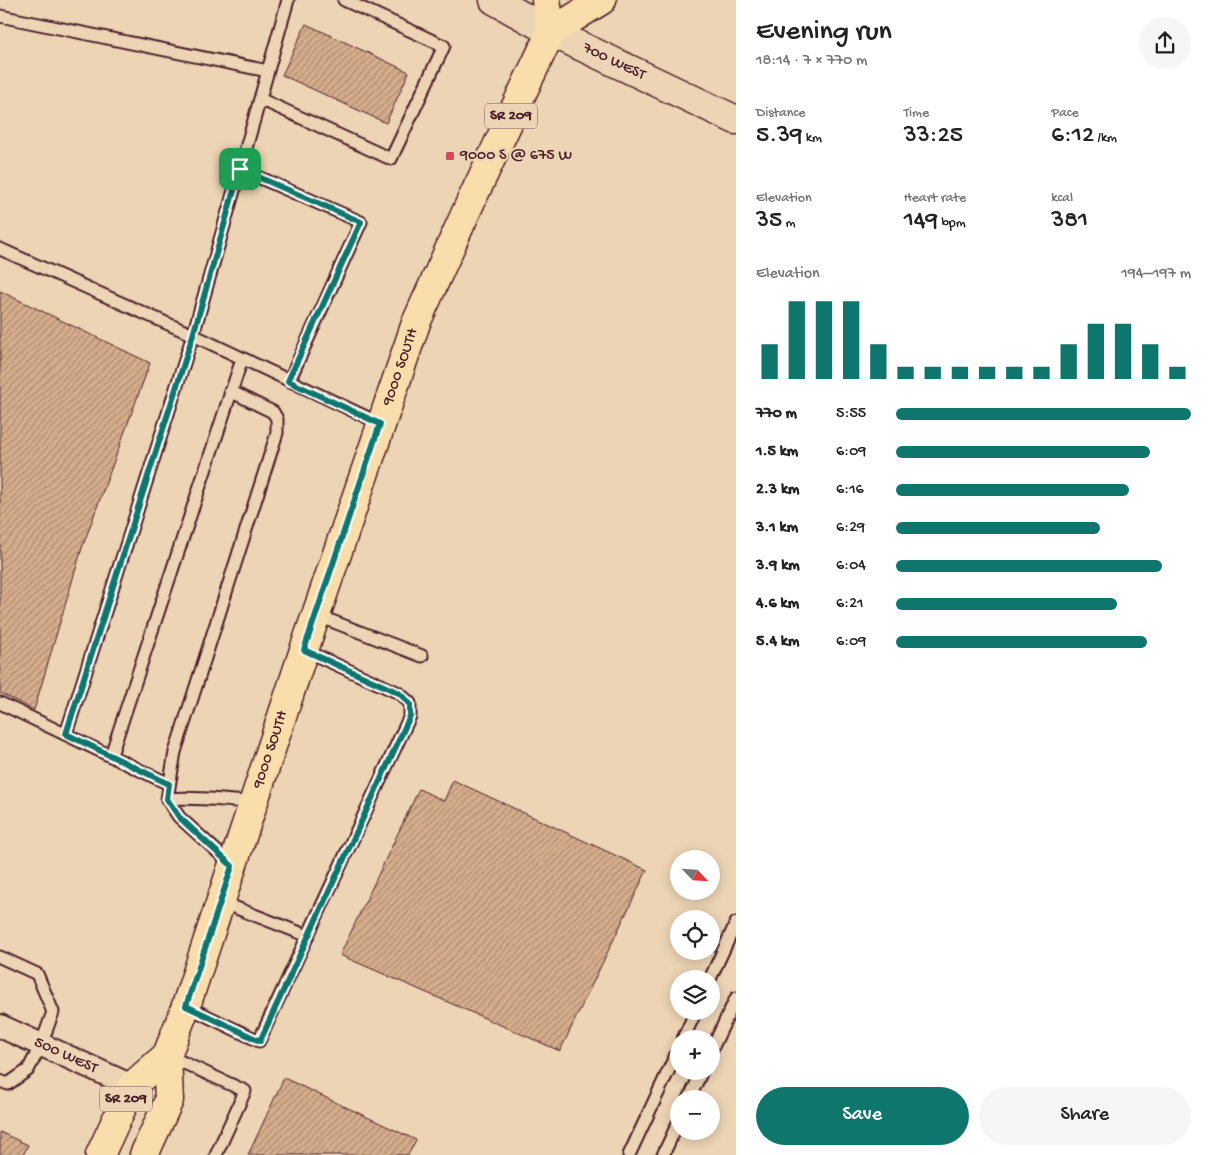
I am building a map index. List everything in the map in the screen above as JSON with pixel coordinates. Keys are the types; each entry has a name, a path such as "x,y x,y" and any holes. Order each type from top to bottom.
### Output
{"main road":[{"path":"546,0 551,32 602,0"},
{"name":"9000 SOUTH","path":"144,1155 169,1100 167,1055 186,1006 316,614 416,323 551,32"},
{"name":"9000 SOUTH","path":"100,1155 132,1086 167,1055"}],"street":[{"name":"700 WEST","path":"494,0 551,32 736,120"},
{"name":"500 WEST","path":"0,1026 132,1086"}],"lane":[{"path":"66,734 193,335 288,0"},
{"path":"260,99 391,159 444,46 344,0"},
{"path":"0,16 268,71"},
{"path":"240,169 361,222 288,381"},
{"path":"0,249 193,335 380,424"},
{"path":"111,755 242,359"},
{"path":"230,391 272,412 277,419 277,433 174,752 167,799 179,817 232,866"},
{"path":"316,614 422,656"},
{"path":"186,1006 260,1041 410,716 410,704 399,693 304,650"},
{"path":"0,703 169,784"},
{"path":"167,799 185,797 253,802"},
{"path":"221,902 308,936"},
{"path":"714,970 736,923"},
{"path":"0,957 37,974 53,1012 41,1045 28,1070 8,1084 0,1081"},
{"path":"720,1032 736,998"},
{"path":"167,1055 245,1091 216,1155"},
{"path":"630,1155 670,1068"},
{"path":"663,1155 670,1140"}],"building":[{"path":"306,24 409,72 386,123 282,75"},
{"path":"0,291 150,363 82,548 34,710 0,693"},
{"path":"453,780 647,870 560,1051 340,955 419,789 444,801"},
{"path":"284,1078 416,1140 408,1155 248,1155"},
{"path":"0,1132 28,1145 23,1155 0,1155"}],"place":[{"name":"9000 S @ 675 W","path":"450,156"}],"route":[{"path":"240,169 361,222 288,381 380,424 304,650 399,693 410,704 410,716 260,1041 186,1006 232,866 179,817 167,799 169,784 66,734 193,335 240,169"}]}
